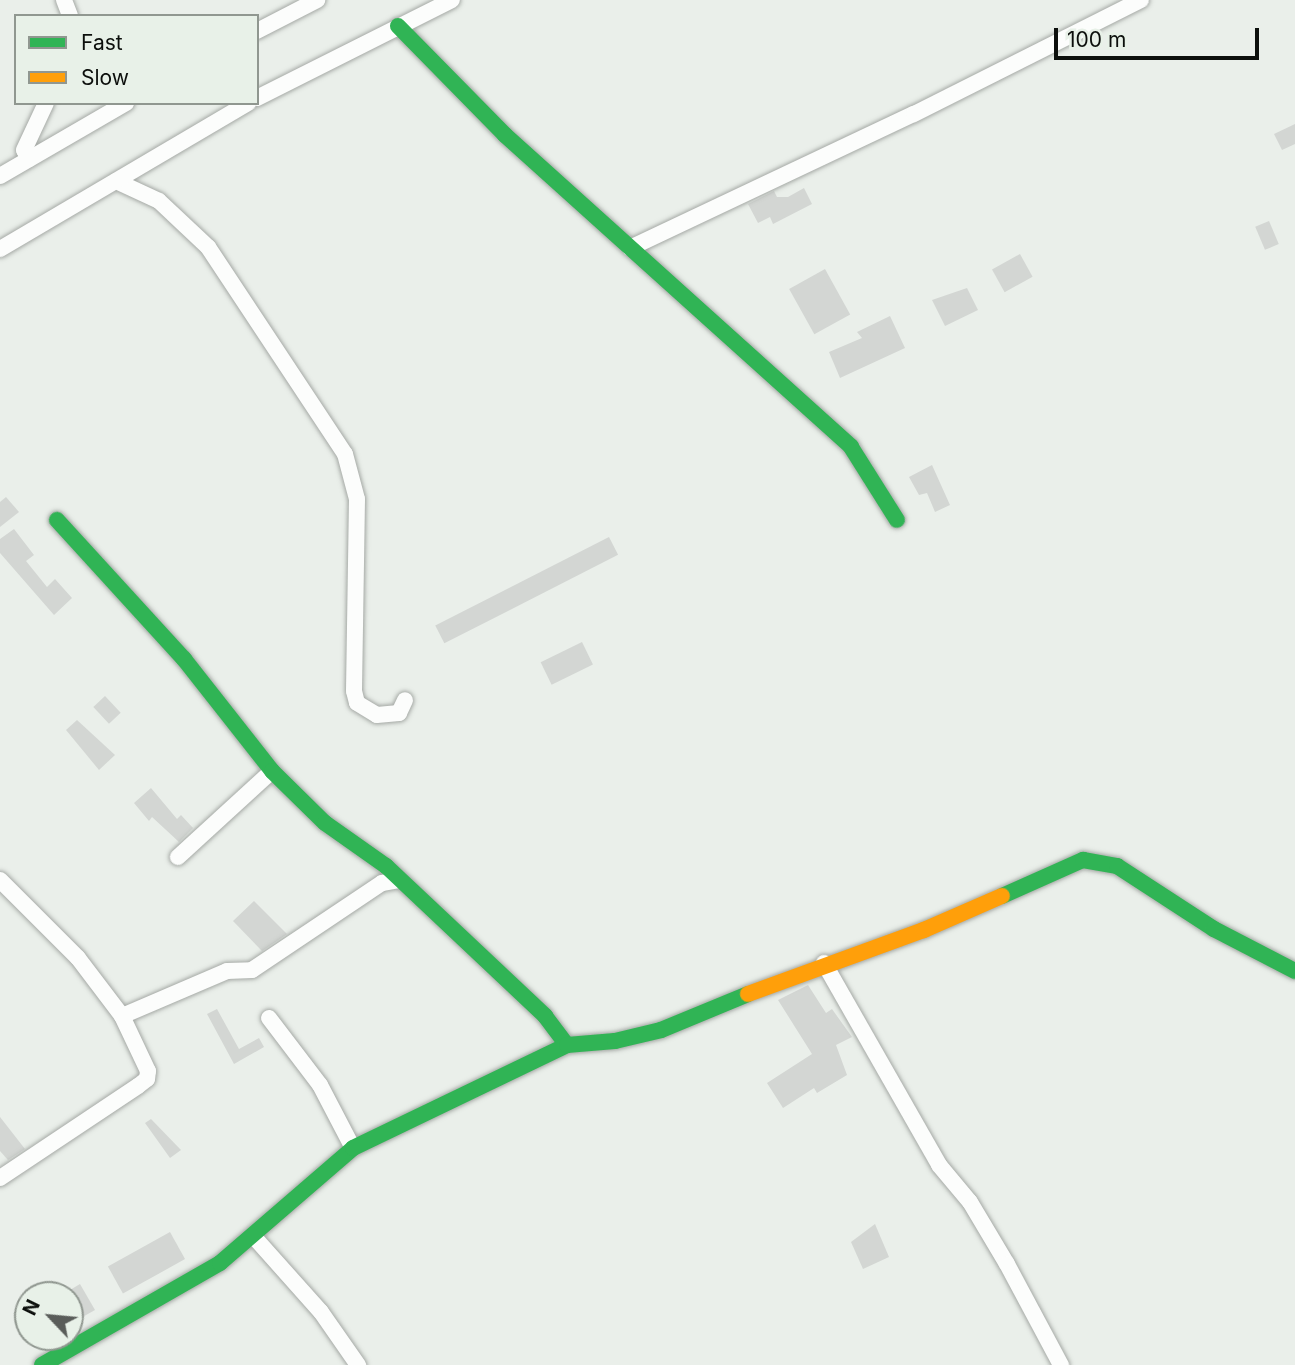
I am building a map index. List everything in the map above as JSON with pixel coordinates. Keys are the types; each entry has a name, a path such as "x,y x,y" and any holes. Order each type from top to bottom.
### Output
{"street":[{"path":"259,30 317,0"},
{"path":"259,97 452,0"},
{"path":"630,248 914,114 1141,0"},
{"path":"398,26 505,135 851,447 897,520"},
{"path":"29,159 24,150 45,105"},
{"path":"0,176 123,105"},
{"path":"0,249 245,105"},
{"path":"116,181 159,201 208,247 345,454 357,499 354,691 357,703 377,715 399,713 405,700"},
{"path":"57,520 184,659 272,771 325,823 399,880 545,1016 567,1045"},
{"path":"178,857 272,771"},
{"path":"42,1365 220,1263 255,1238 353,1148 567,1045 615,1041 661,1030 824,963 924,930 1063,866 1098,859 1295,971"},
{"path":"0,880 78,958 122,1016 144,1060 147,1079 0,1178"},
{"path":"122,1016 227,971 252,970 382,883 399,880"},
{"path":"824,963 939,1165 970,1202 1001,1253 1061,1365"},
{"path":"269,1018 320,1085 353,1148"},
{"path":"255,1238 321,1312 358,1365"}],"building":[{"path":"1295,124 1295,144 1282,150 1274,134"},
{"path":"804,188 812,204 773,224 770,217 758,223 748,204 774,191 777,197 788,197"},
{"path":"1269,221 1279,244 1265,250 1255,227"},
{"path":"1020,254 1033,277 1005,292 992,270"},
{"path":"825,269 850,314 814,334 789,289"},
{"path":"967,288 978,310 945,326 932,300"},
{"path":"890,316 905,348 840,378 829,352 862,338 857,332"},
{"path":"932,465 950,505 935,512 927,493 919,495 909,477"},
{"path":"6,497 19,512 0,527 0,502"},
{"path":"14,529 34,555 26,561 47,587 55,579 72,598 54,615 0,553 0,539"},
{"path":"609,537 618,555 444,643 435,626"},
{"path":"582,642 593,664 552,685 541,662"},
{"path":"105,696 121,713 109,724 93,707"},
{"path":"77,720 115,755 99,770 66,730"},
{"path":"151,788 177,819 181,815 193,828 179,842 152,817 149,821 134,803"},
{"path":"254,901 287,934 262,951 233,921"},
{"path":"808,985 826,1013 832,1009 852,1037 836,1045 847,1075 817,1093 814,1088 783,1108 767,1083 812,1054 778,1000"},
{"path":"217,1009 239,1049 259,1038 264,1047 234,1064 207,1014"},
{"path":"0,1117 25,1149 8,1160 0,1151"},
{"path":"151,1119 181,1150 170,1158 145,1123"},
{"path":"875,1224 889,1257 863,1269 851,1242"},
{"path":"170,1232 185,1259 123,1294 108,1266"},
{"path":"84,1291 95,1310 84,1316"}],"traffic: fast":[{"path":"398,26 505,135 851,447 897,520"},
{"path":"57,520 184,659 272,771 325,823 386,866 545,1016 567,1045"},
{"path":"1002,896 1083,860 1117,866 1214,929 1295,971"},
{"path":"42,1365 220,1263 353,1148 567,1045 615,1041 661,1030 748,994"}],"traffic: slow":[{"path":"748,994 924,930 1002,896"}]}
